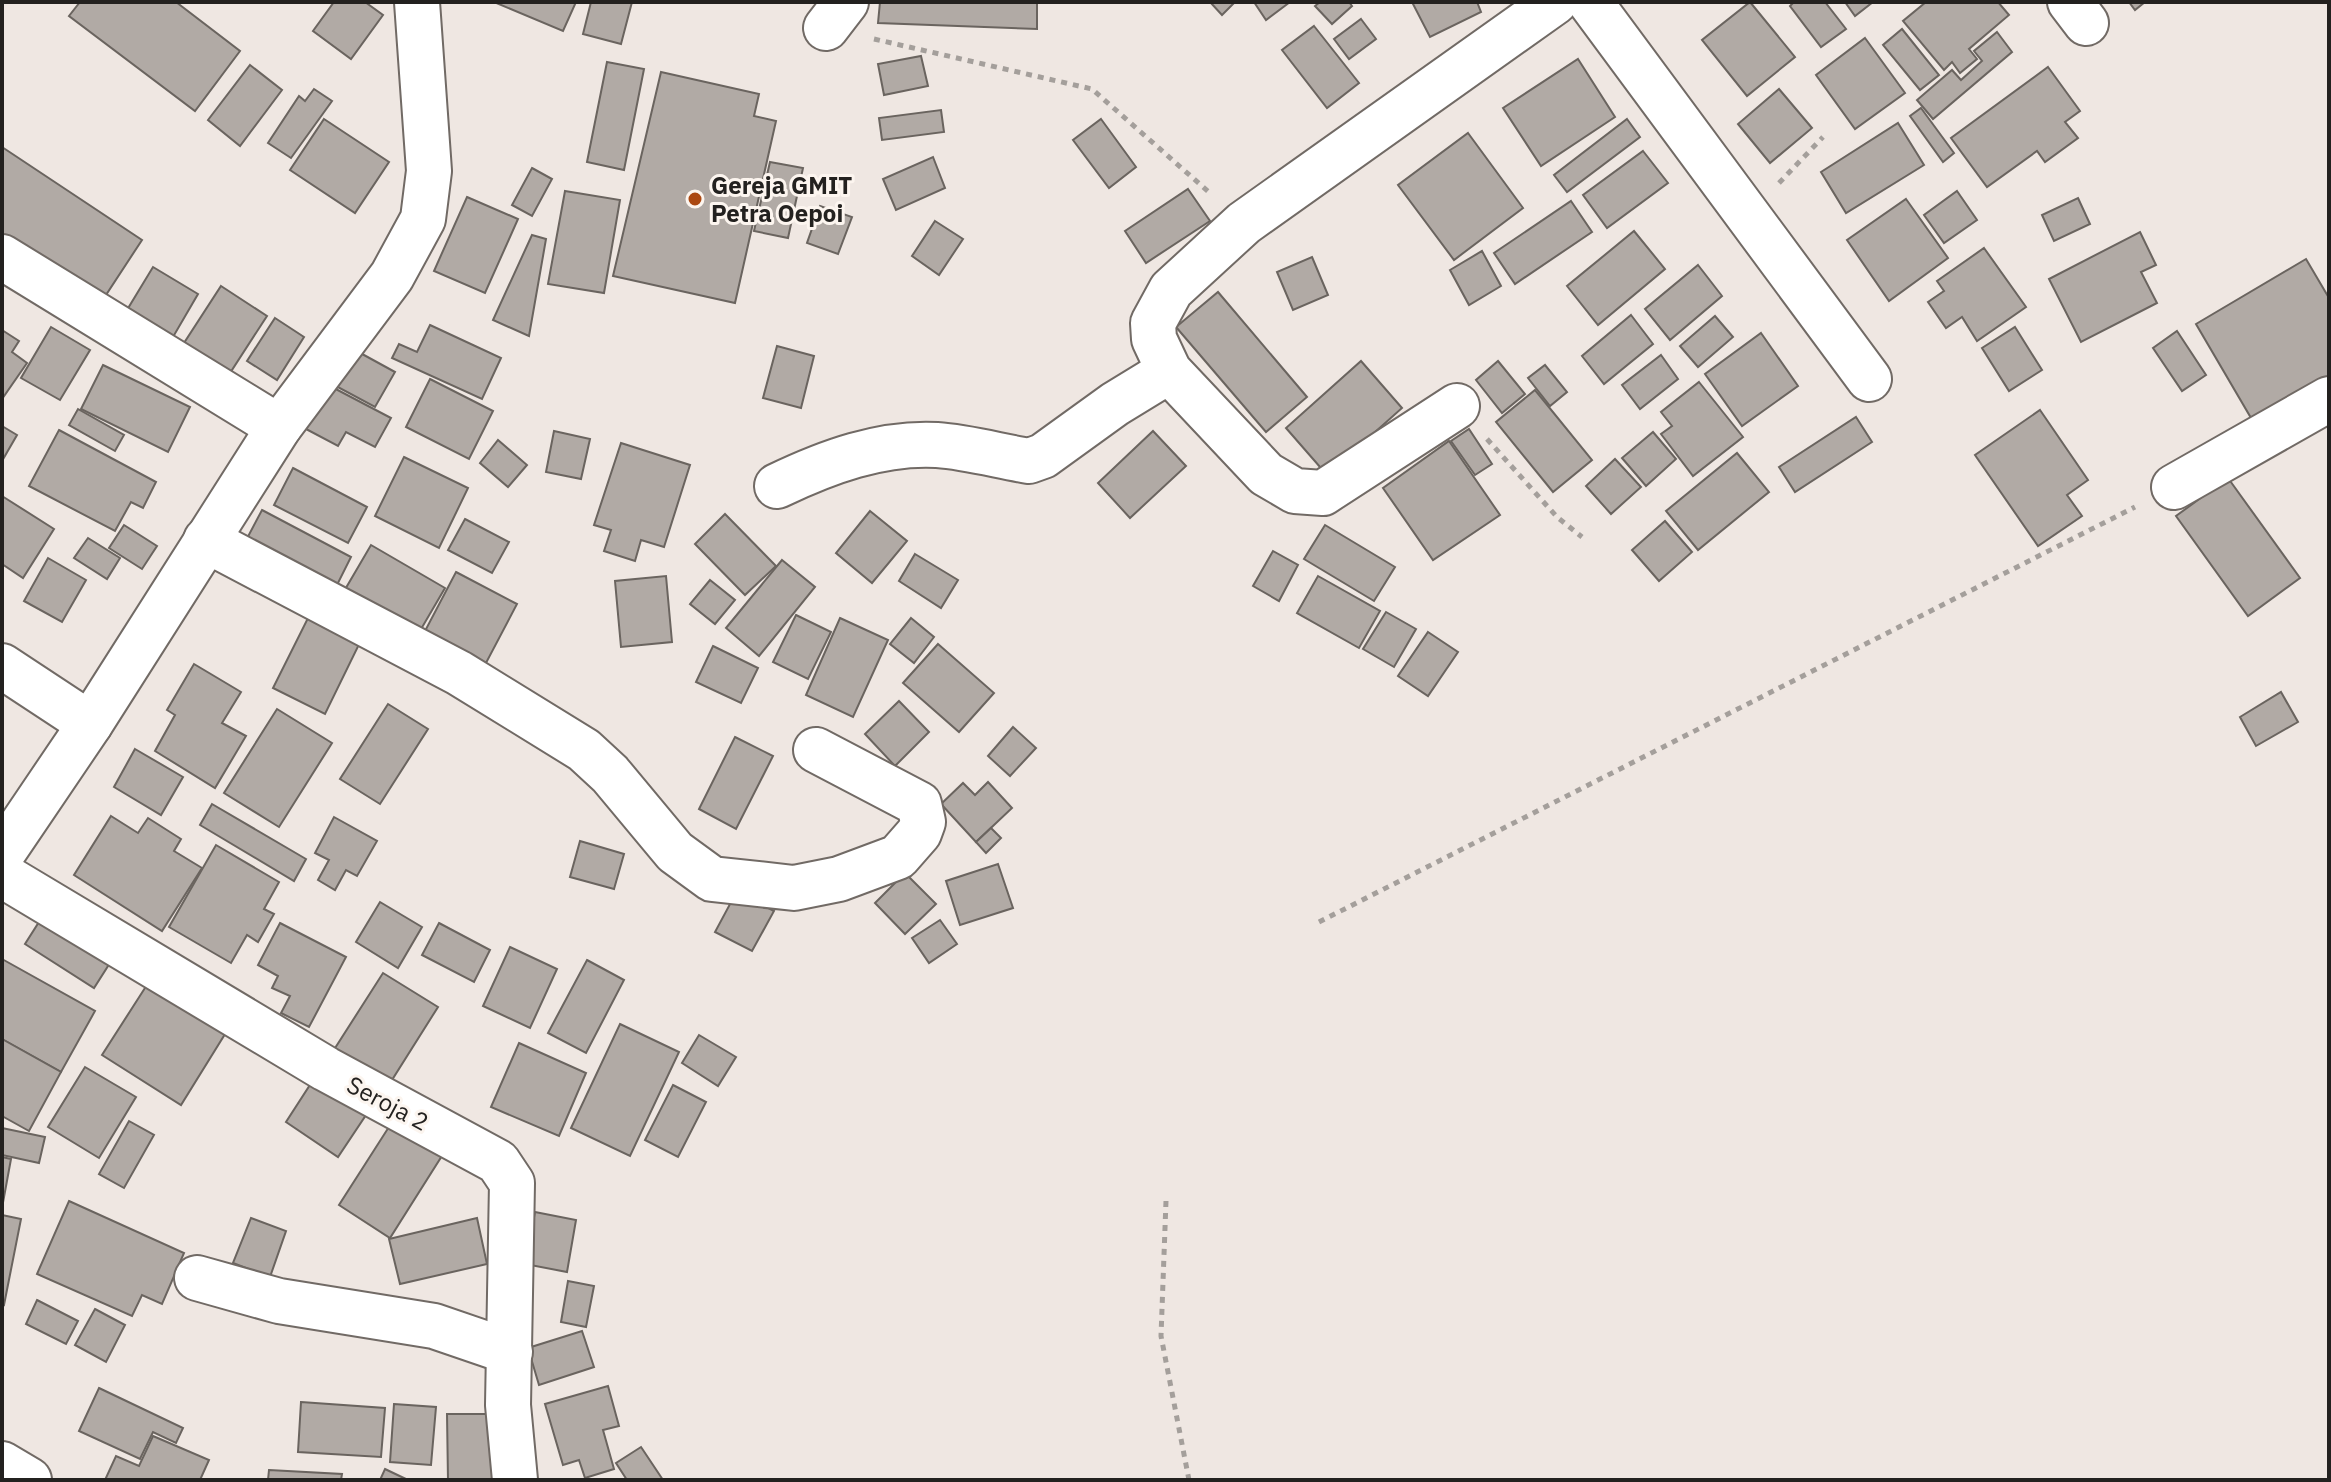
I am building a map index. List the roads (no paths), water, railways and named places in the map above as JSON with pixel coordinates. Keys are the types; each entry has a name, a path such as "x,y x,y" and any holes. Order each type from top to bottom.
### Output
{"street":[{"path":"2,854 90,724 279,427 392,276 423,219 429,171 417,2"},
{"path":"1457,406 1323,493 1311,495 1282,485 1266,474 1169,371 1154,339 1153,323 1171,290 1244,223 1555,2"},
{"path":"1590,2 1869,379"},
{"path":"2,257 279,427"},
{"path":"777,486 823,464 896,446 938,445 1029,461 1043,456 1115,404 1169,371"},
{"path":"2174,487 2329,399"},
{"path":"206,540 459,673 537,724 584,750 610,774 675,852 712,879 794,888 839,879 898,857 910,844 923,822 919,804 816,750"},
{"path":"2,666 90,724"},
{"name":"Seroja 2","path":"2,875 326,1069 498,1162 512,1183 508,1405 515,1480"},
{"path":"197,1278 339,1313 434,1326 510,1352"},
{"path":"2,1464 29,1480"}],"place":[{"name":"Gereja GMIT Petra Oepoi","path":"695,199"}]}
